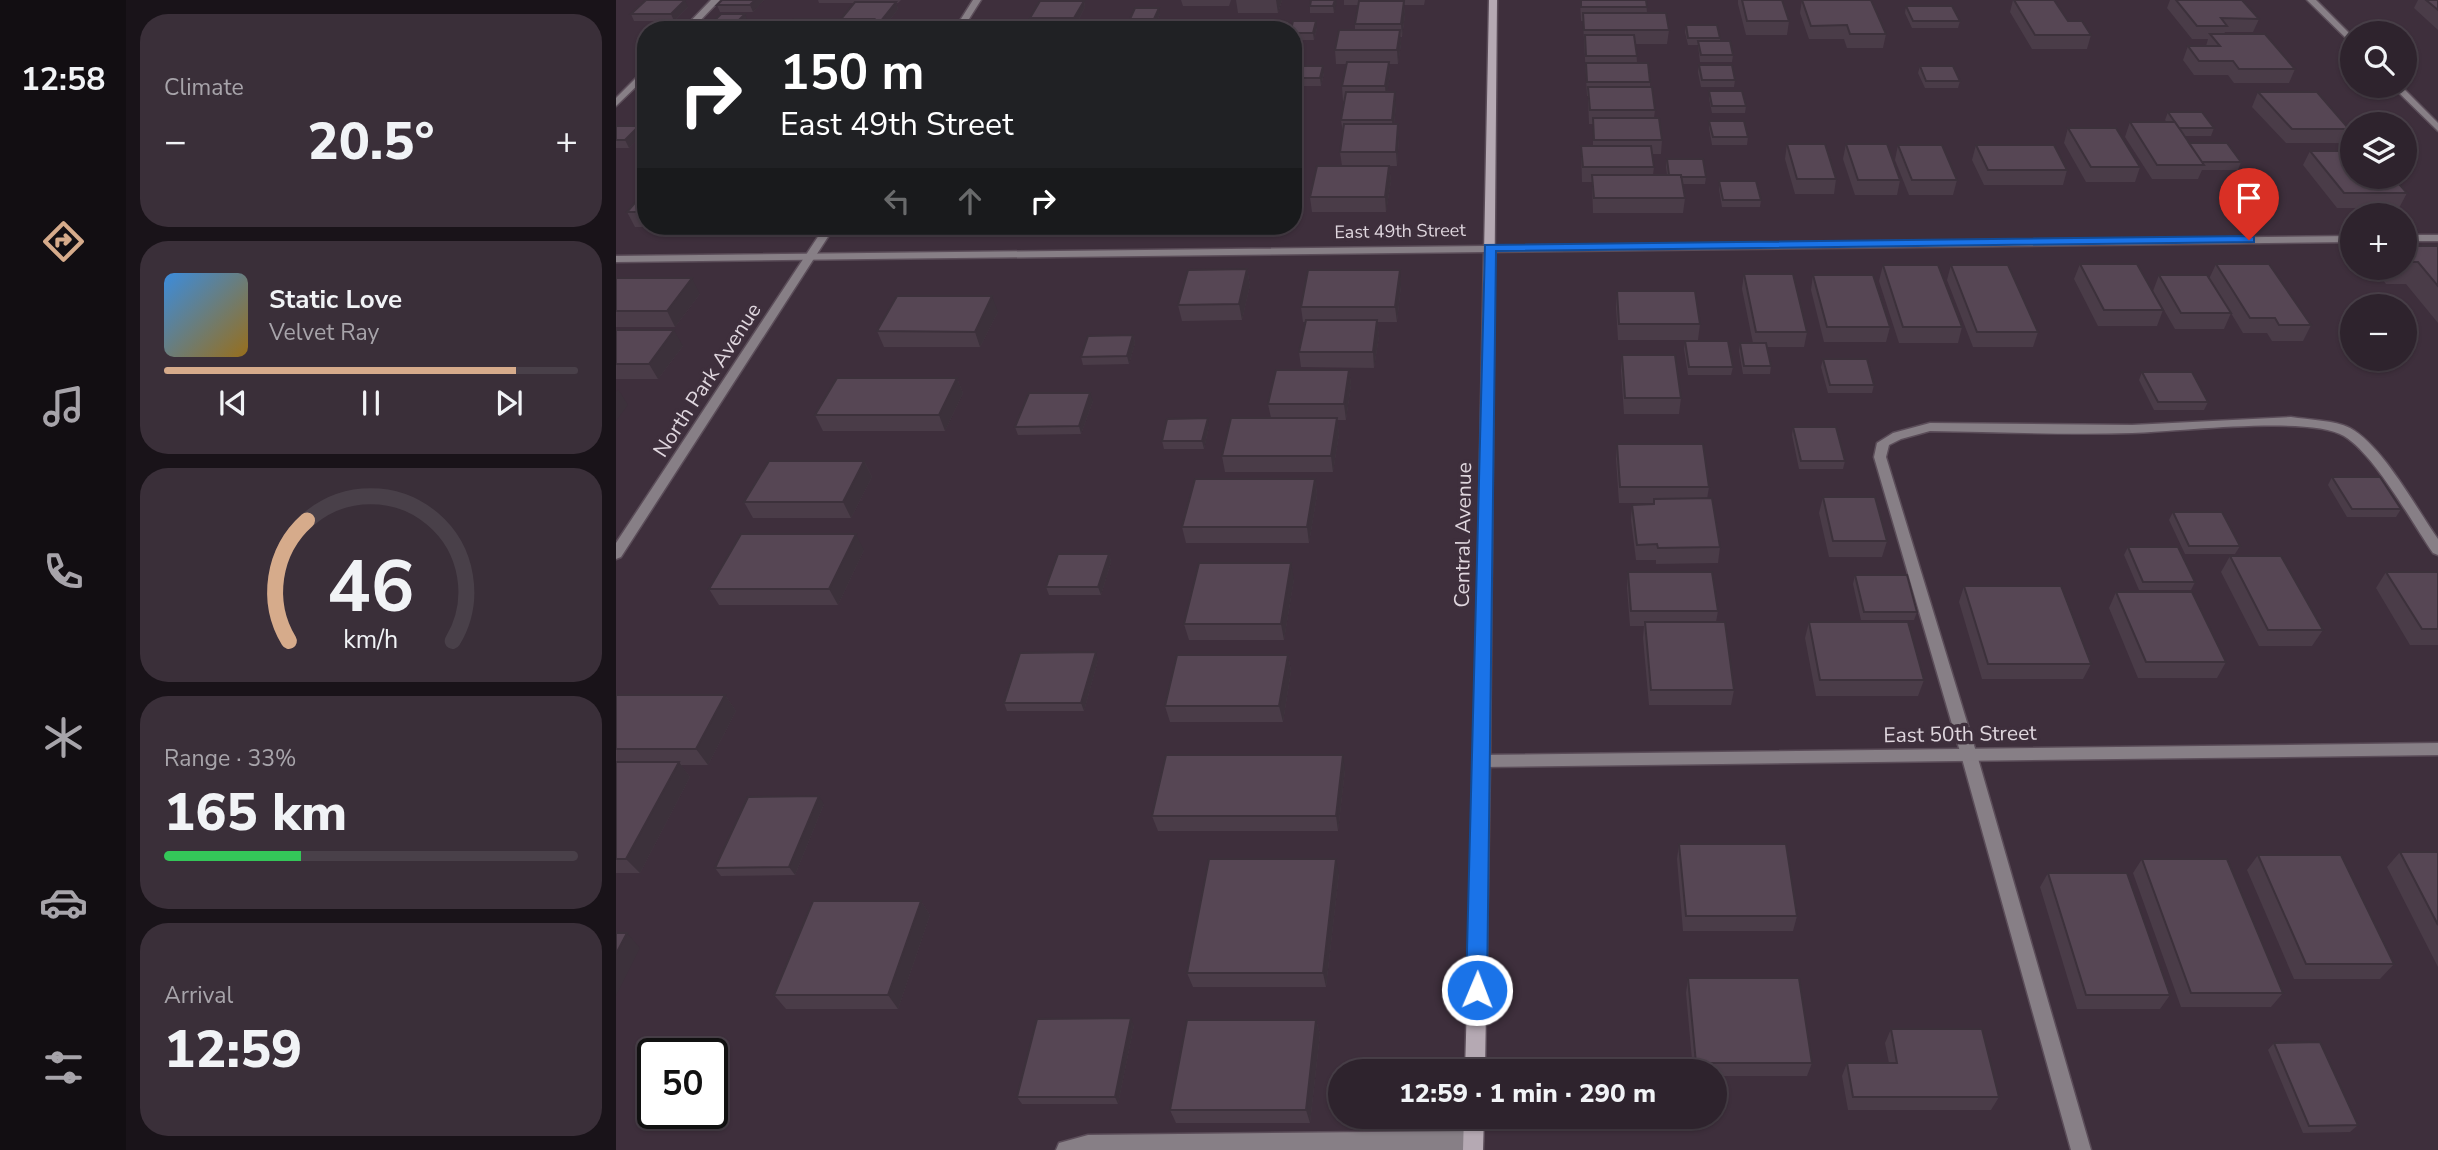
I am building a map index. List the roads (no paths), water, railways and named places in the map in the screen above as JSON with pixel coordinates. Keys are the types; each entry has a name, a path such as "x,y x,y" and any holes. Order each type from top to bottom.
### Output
{"main road":[{"name":"Central Avenue","path":"1475,1059 1493,0"}],"street":[{"path":"695,21 716,0"},
{"path":"964,21 977,0"},
{"path":"2311,0 2340,29"},
{"path":"616,103 637,81"},
{"path":"2408,98 2438,128"},
{"name":"North Park Avenue","path":"616,554 824,235"},
{"path":"2417,238 2438,238"},
{"name":"East 49th Street","path":"616,259 2340,239"},
{"path":"2081,1150 1969,755 1880,457 1883,443 1897,436 1930,427 2132,429 2291,421 2344,430 2360,441 2374,456 2438,550"},
{"name":"East 50th Street","path":"1482,761 2438,749"},
{"path":"1066,1150 1088,1145 1473,1145"}]}
